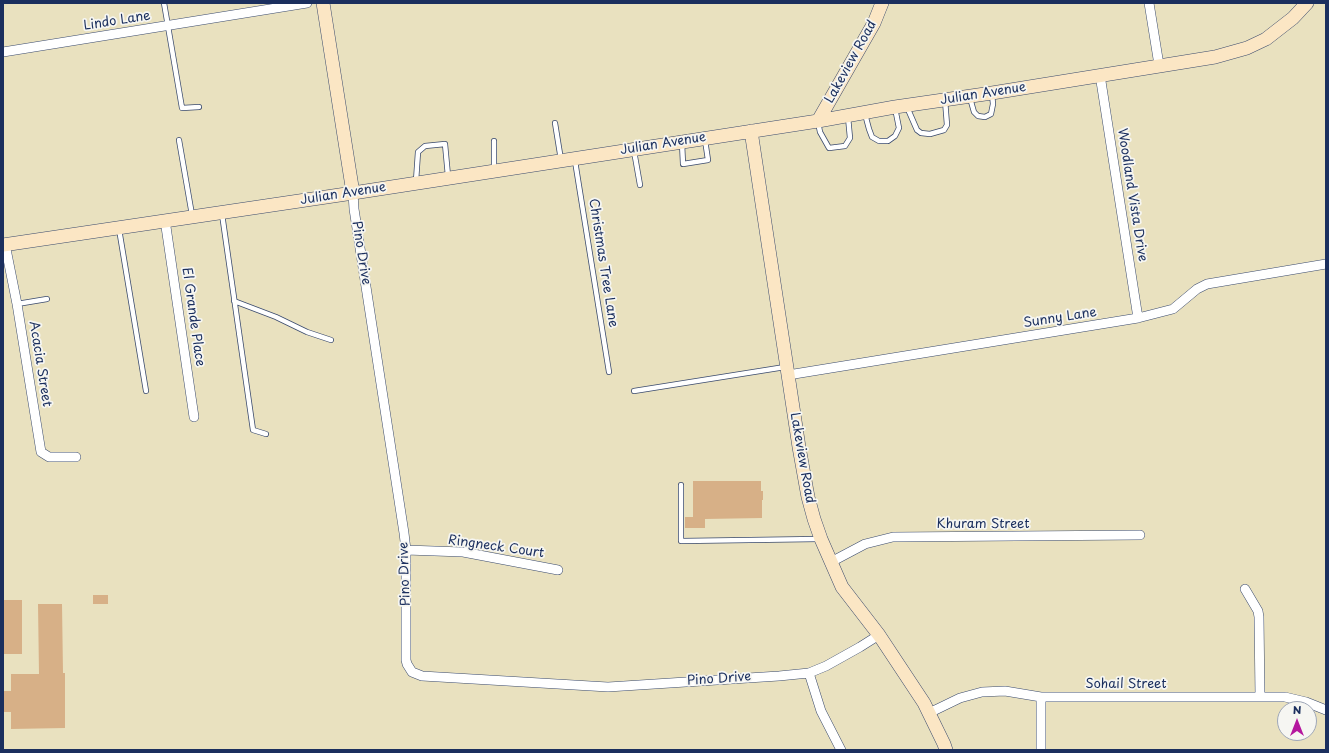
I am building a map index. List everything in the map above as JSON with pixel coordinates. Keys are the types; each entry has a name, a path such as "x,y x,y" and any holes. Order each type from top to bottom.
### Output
{"main road":[{"name":"Pino Drive","path":"323,3 353,193"},
{"name":"Lakeview Road","path":"818,121 874,23 882,3"},
{"name":"Julian Avenue","path":"4,244 353,193 818,121 901,106 1215,57 1247,48 1275,33 1293,18 1307,3"},
{"name":"Lakeview Road","path":"751,131 805,483 814,519 842,587 879,635 924,703 946,750"}],"street":[{"name":"Lindo Lane","path":"3,52 307,3"},
{"path":"1149,3 1159,65"},
{"name":"Woodland Vista Drive","path":"1100,75 1138,318"},
{"name":"Pino Drive","path":"353,193 354,209 406,550 406,660 412,672 422,676 608,687 809,673 853,651 879,635"},
{"name":"El Grande Place","path":"165,220 194,417"},
{"name":"Acacia Street","path":"4,244 17,304 42,452 49,457 76,457"},
{"name":"Sunny Lane","path":"788,371 1138,318 1173,309 1197,289 1207,284 1326,264"},
{"name":"Khuram Street","path":"831,562 865,544 893,537 1140,535"},
{"name":"Ringneck Court","path":"406,550 463,552 558,570"},
{"path":"1245,589 1258,611 1260,697"},
{"path":"809,673 821,711 841,750"},
{"name":"Sohail Street","path":"929,713 960,698 982,692 1005,692 1041,697 1285,697 1306,702 1326,710"},
{"path":"1041,697 1042,750"}],"lane":[{"path":"164,3 182,108 199,106"},
{"path":"970,96 974,112 978,116 985,117 991,114 993,104 992,93"},
{"path":"901,106 917,130 921,133 930,134 944,130 947,125 945,100"},
{"path":"864,113 872,137 879,141 888,141 895,136 899,128 901,106"},
{"path":"818,121 820,132 829,148 845,146 850,138 848,116"},
{"path":"555,123 561,160"},
{"path":"682,141 683,164 708,160 705,138"},
{"path":"179,140 192,216"},
{"path":"494,141 494,171"},
{"path":"416,183 418,152 425,146 445,144 448,178"},
{"path":"634,149 640,185"},
{"name":"Christmas Tree Lane","path":"575,158 609,372"},
{"path":"222,212 253,430 266,434"},
{"path":"119,227 146,391"},
{"path":"17,304 47,299"},
{"path":"234,301 276,317 307,332 331,340"},
{"path":"634,391 788,371"},
{"path":"681,485 681,541 821,539"}],"building":[{"path":"693,481 761,481 761,491 763,491 762,518 705,519 705,528 685,528 685,517 693,517"},
{"path":"93,595 108,595 108,604 93,604"},
{"path":"3,600 22,600 22,654 3,654"},
{"path":"38,604 62,604 63,673 65,673 65,728 11,729 11,712 3,712 3,691 11,691 11,674 39,674"}]}
